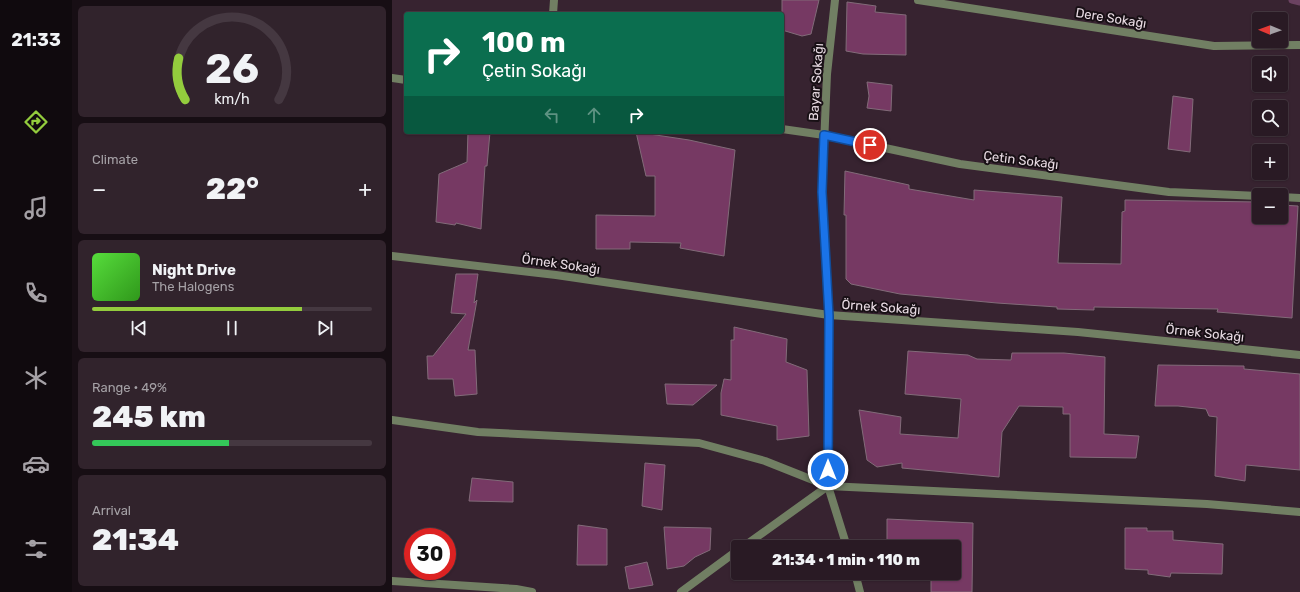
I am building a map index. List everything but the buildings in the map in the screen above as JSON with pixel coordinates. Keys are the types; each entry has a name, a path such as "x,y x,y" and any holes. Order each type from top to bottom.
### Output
{"street":[{"path":"553,12 554,0"},
{"name":"Bayar Sokağı","path":"835,0 827,74 822,192 829,316 828,486 845,540"},
{"name":"Dere Sokağı","path":"918,0 1214,46 1300,45"},
{"path":"392,78 404,80"},
{"name":"Çetin Sokağı","path":"784,129 824,135 960,164 1169,192 1252,196"},
{"path":"1288,197 1300,198"},
{"name":"Örnek Sokağı","path":"392,256 556,275 829,316 1078,332 1300,355"},
{"path":"392,420 478,432 699,443 765,461 828,486 1206,504 1300,512"},
{"path":"753,540 828,486"},
{"path":"680,592 731,555"},
{"path":"857,580 860,592"},
{"path":"392,581 516,589 532,592"}],"waterway":[{"path":"1292,0 1300,2"}],"route":[{"path":"828,470 829,316 822,192 824,135 870,145"}]}
